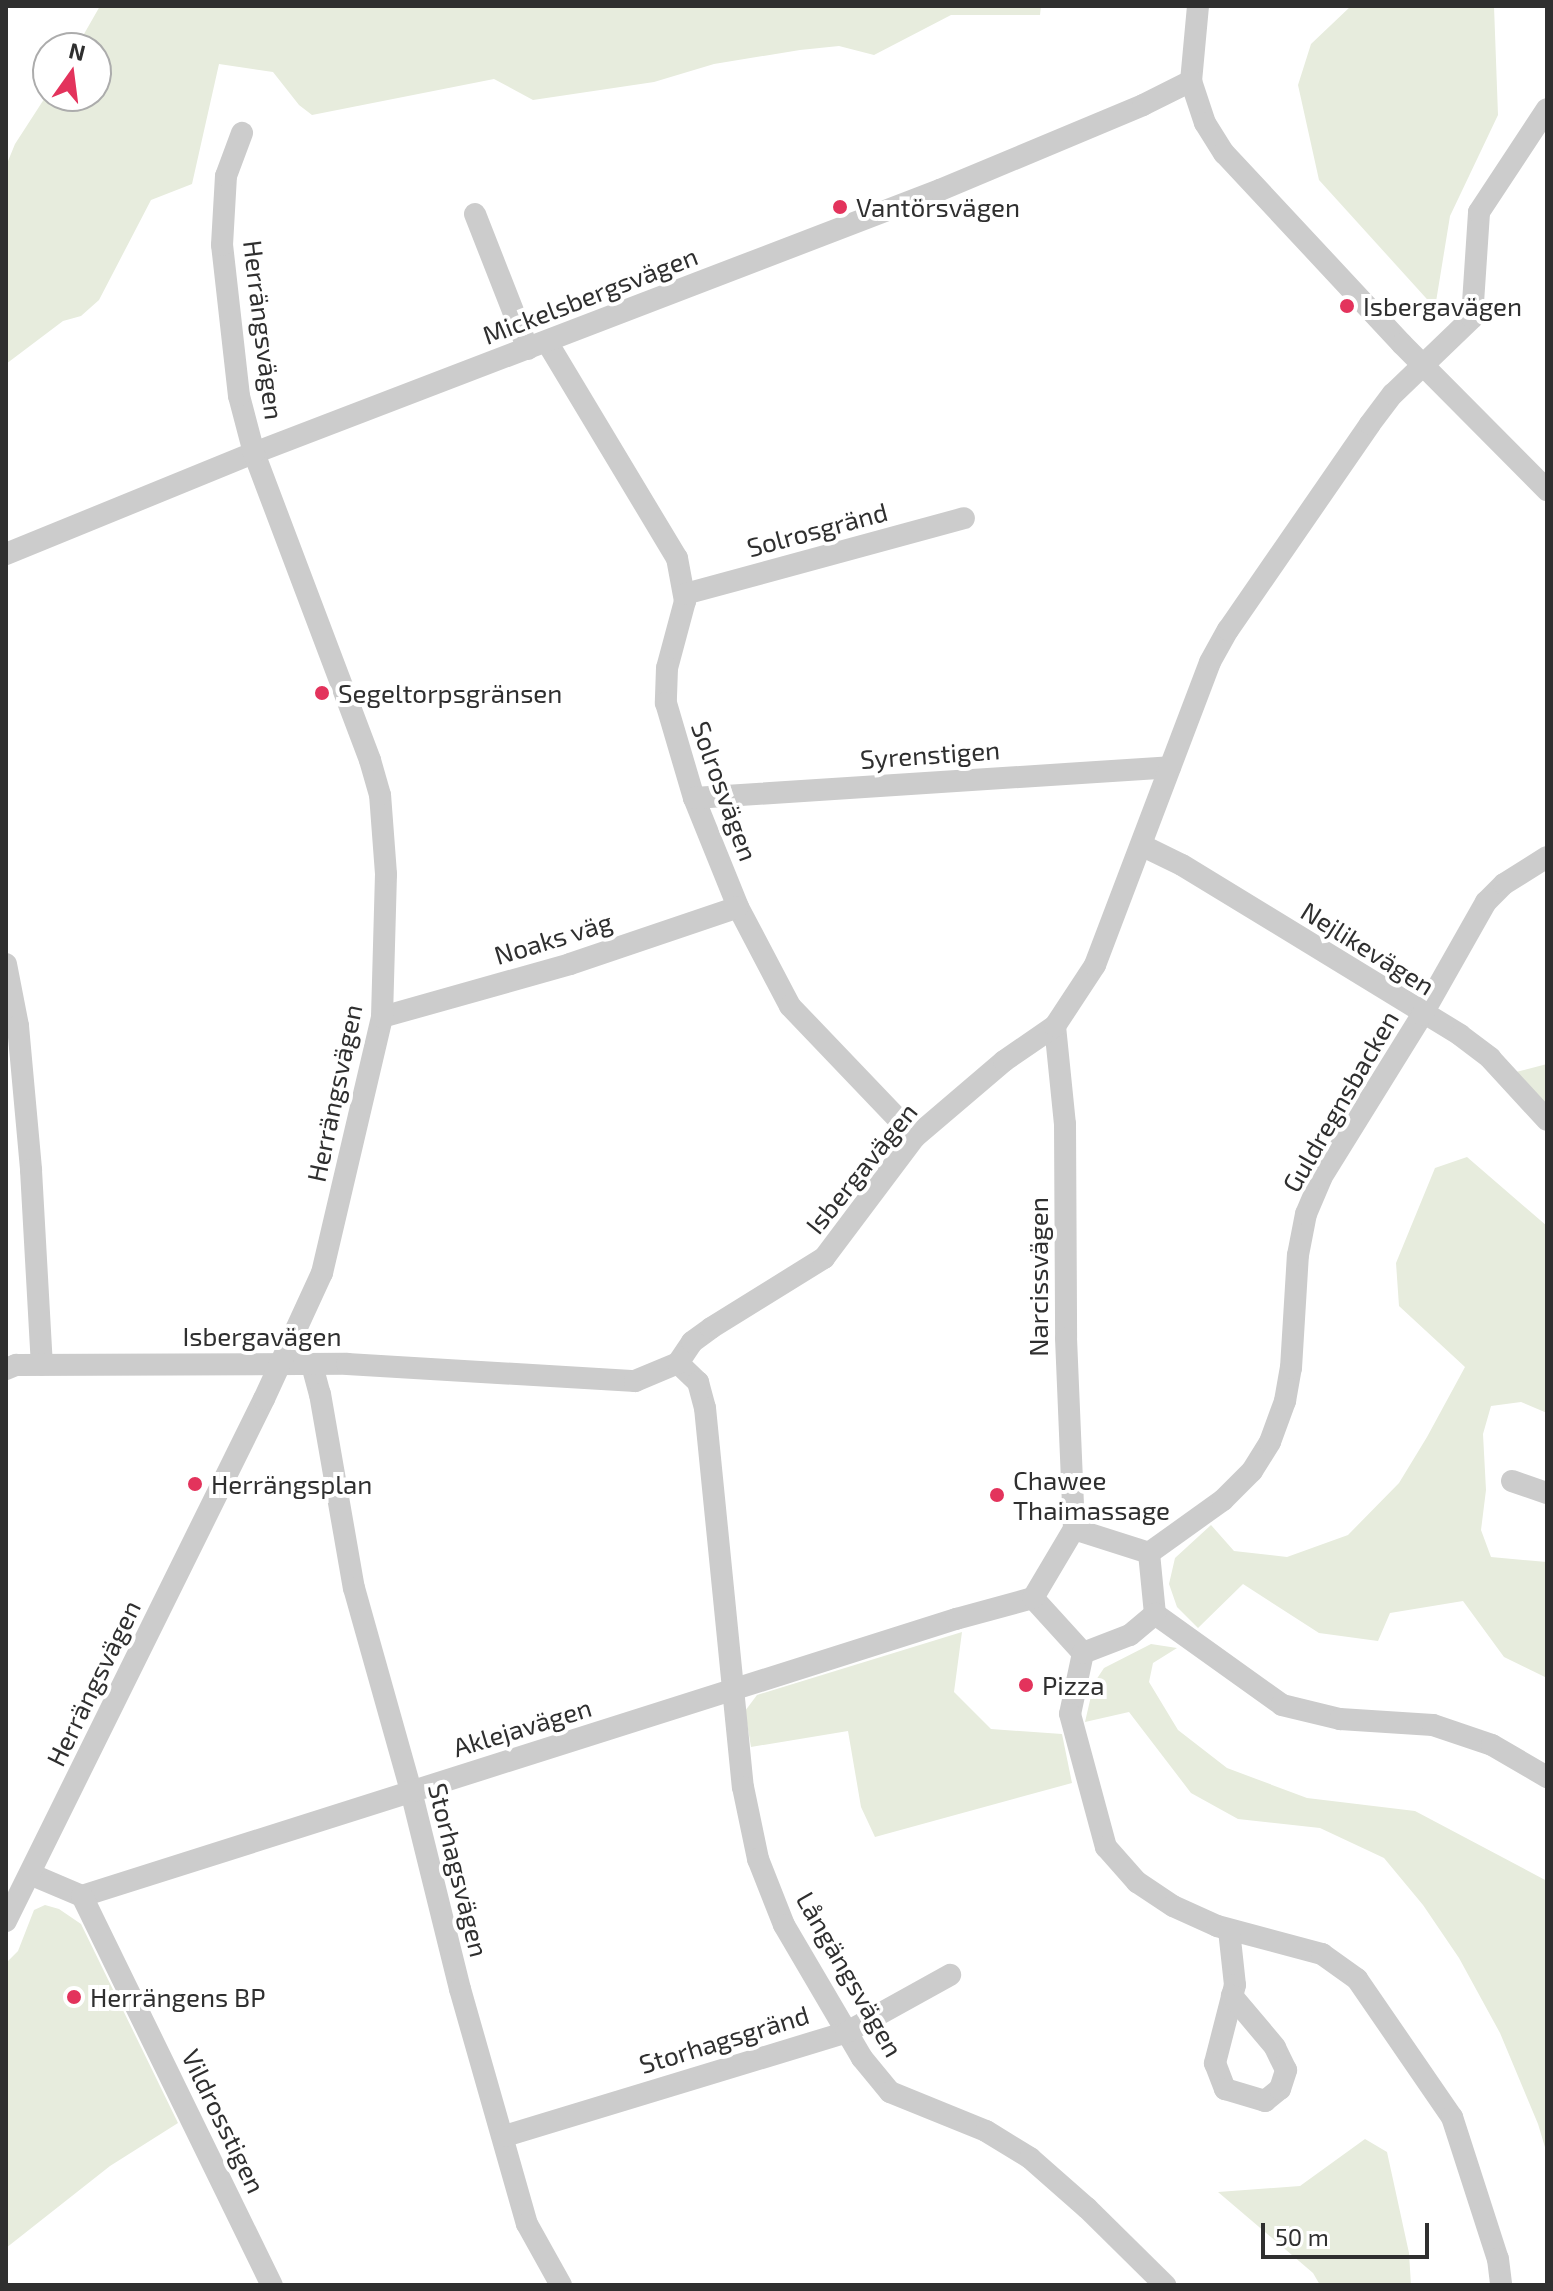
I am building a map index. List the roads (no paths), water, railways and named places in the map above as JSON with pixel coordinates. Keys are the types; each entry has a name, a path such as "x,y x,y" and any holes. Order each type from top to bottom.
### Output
{"street":[{"path":"1198,6 1191,81 1205,123 1224,153 1424,366 1547,490"},
{"name":"Mickelsbergsvägen","path":"6,554 254,453 940,190 1143,105 1191,81"},
{"name":"Isbergavägen","path":"6,1369 16,1365 312,1365 635,1381 678,1363 692,1342 711,1328 824,1258 915,1137 1004,1061 1055,1026 1095,965 1143,846 1210,662 1228,630 1370,424 1393,394 1472,318 1479,212 1547,109"},
{"name":"Herrängsvägen","path":"7,1918 280,1366 322,1273 382,1017 386,874 380,795 370,760 254,453 239,396 222,245 226,176 242,133"},
{"name":"Solrosvägen","path":"475,214 537,345 677,558 685,594 667,668 666,703 694,798 738,907 790,1006 840,1063 915,1137"},
{"name":"Solrosgränd","path":"685,594 964,518"},
{"name":"Syrenstigen","path":"694,798 1170,767"},
{"name":"Nejlikevägen","path":"1143,846 1182,865 1422,1015 1460,1035 1490,1058 1547,1120"},
{"name":"Guldregnsbacken","path":"1149,1553 1223,1500 1252,1471 1270,1442 1285,1401 1291,1368 1298,1255 1306,1214 1321,1178 1422,1015 1486,902 1504,884 1547,857"},
{"name":"Noaks väg","path":"382,1017 570,964 738,907"},
{"path":"6,964 31,1170 42,1365"},
{"name":"Narcissvägen","path":"1055,1026 1065,1124 1066,1338 1074,1529"},
{"name":"Långängsvägen","path":"678,1363 698,1382 705,1408 743,1787 758,1859 784,1925 862,2058 890,2092 986,2131 1030,2158 1165,2285"},
{"name":"Storhagsvägen","path":"312,1365 354,1588 411,1791 460,1989 505,2136 527,2224 561,2285"},
{"path":"1512,1481 1547,1493"},
{"path":"1083,1653 1033,1598 1074,1529 1149,1553 1155,1614 1282,1705 1340,1719 1433,1725 1492,1745 1547,1777"},
{"name":"Aklejavägen","path":"82,1896 1033,1598"},
{"path":"1083,1653 1130,1635 1155,1614"},
{"path":"1083,1653 1070,1714 1106,1847 1137,1882 1173,1906 1229,1930 1322,1954 1357,1979 1452,2117 1498,2259 1501,2285"},
{"path":"30,1874 82,1896"},
{"name":"Vildrosstigen","path":"82,1896 272,2285"},
{"path":"1229,1930 1234,1959 1232,1996"},
{"name":"Storhagsgränd","path":"505,2136 847,2032 950,1975"}],"place":[{"name":"Vantörsvägen","path":"840,207"},
{"name":"Isbergavägen","path":"1347,306"},
{"name":"Segeltorpsgränsen","path":"322,693"},
{"name":"Herrängsplan","path":"195,1484"},
{"name":"Chawee Thaimassage","path":"997,1495"},
{"name":"Pizza","path":"1026,1685"},
{"name":"Herrängens BP","path":"74,1997"}]}
